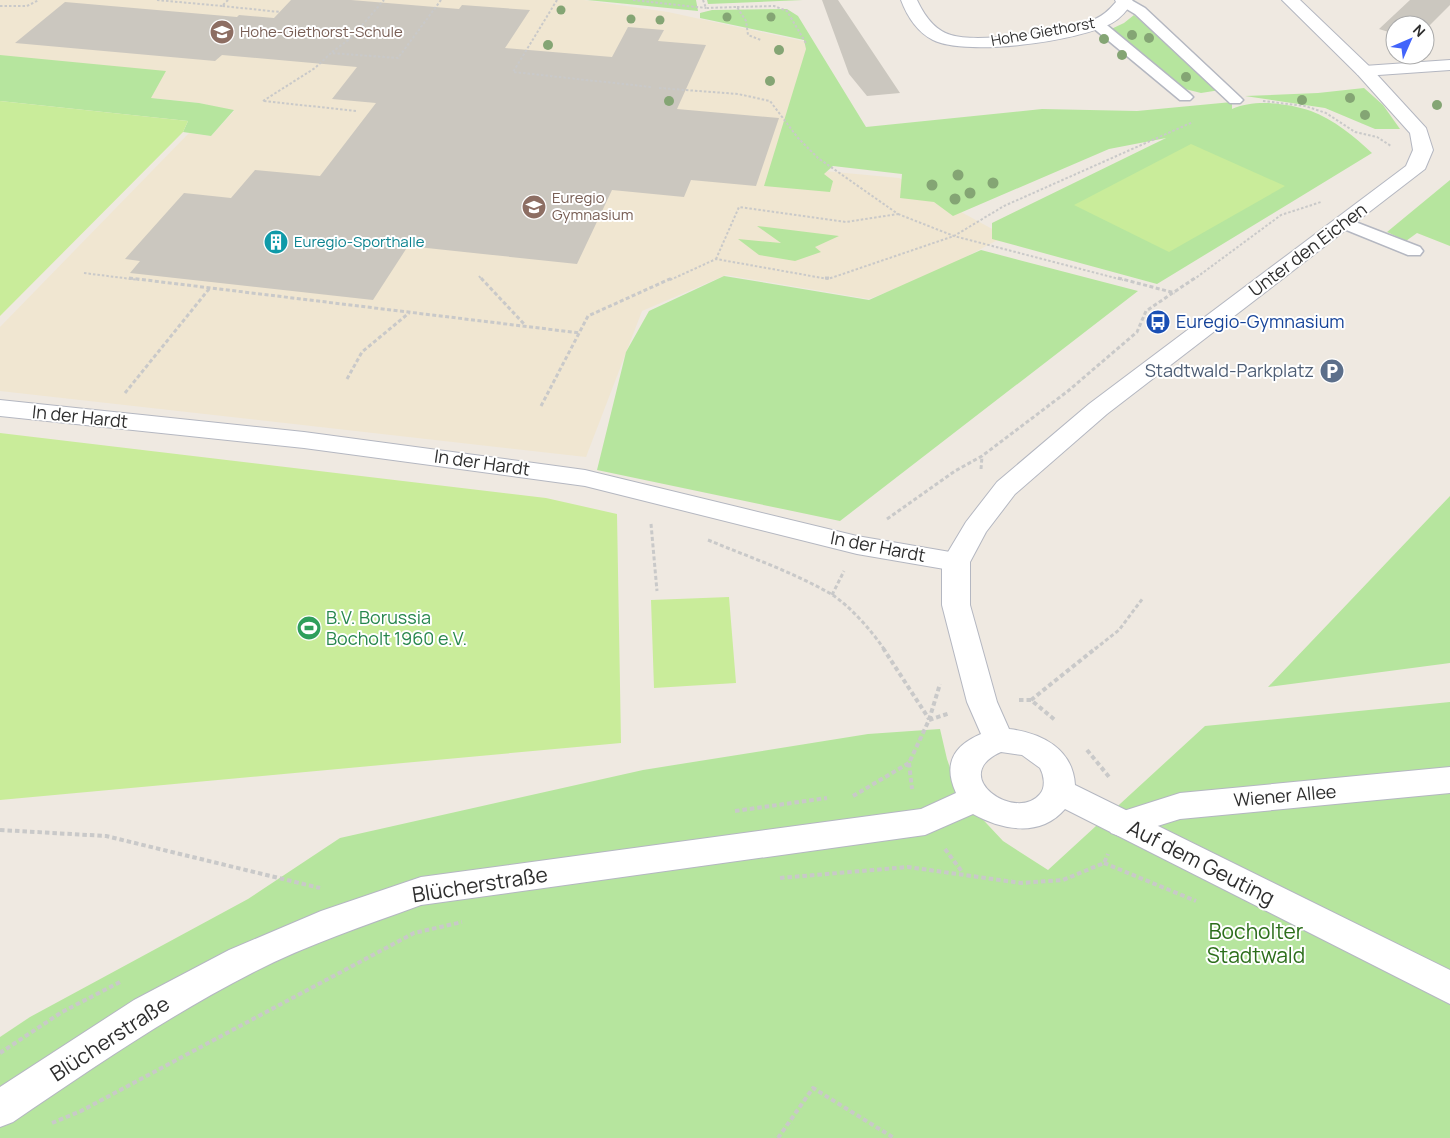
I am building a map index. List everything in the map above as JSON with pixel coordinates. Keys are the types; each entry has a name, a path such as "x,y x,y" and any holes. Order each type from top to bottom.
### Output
{"street":[{"name":"Hohe Giethorst","path":"909,0 923,27 948,40 974,44 1003,41 1097,24 1111,17 1124,1"},
{"name":"Unter den Eichen","path":"1000,740 982,702 956,605 956,562 975,528 1006,488 1098,409 1415,169 1423,150 1419,132 1364,71 1290,0"},
{"path":"1364,71 1450,65"},
{"name":"In der Hardt","path":"0,408 304,440 585,478 857,545 956,562"},
{"path":"1000,740 1022,742 1043,752 1054,763 1061,779 1060,792 1047,809 1033,815 1017,816 1000,813 975,799 967,788 963,775 965,762 972,752 984,744 1000,740"},
{"name":"Wiener Allee","path":"1122,824 1180,806 1450,780"},
{"name":"Auf dem Geuting","path":"1060,792 1450,988"},
{"name":"Blücherstraße","path":"0,1109 147,1012 241,961 333,922 421,891 925,822 975,799"}],"lane":[{"path":"1124,1 1140,11 1236,100"},
{"path":"1097,24 1186,97"},
{"path":"1345,223 1414,251"}],"path":[{"path":"0,6 27,6 39,0"},
{"path":"157,0 280,12"},
{"path":"222,6 228,0"},
{"path":"356,111 263,101 315,68 351,38 384,0"},
{"path":"331,53 398,58 441,0"},
{"path":"557,0 513,72 651,87"},
{"path":"633,0 706,8 774,6 787,11 807,45"},
{"path":"703,0 706,8"},
{"path":"737,6 746,21 748,34 761,40"},
{"path":"659,88 738,94 770,101 798,138 818,158 898,214 954,236 1175,293"},
{"path":"541,406 588,316 716,259 828,279 954,236 1004,206 1229,106 1232,100 1305,106 1326,113 1355,132 1377,137 1394,147 1386,153"},
{"path":"832,595 857,545 883,522 955,471 982,456 1116,352 1137,332 1146,311 1175,293 1281,215 1320,203 1327,198"},
{"path":"716,259 739,207 846,222 898,214"},
{"path":"84,273 580,333"},
{"path":"479,276 525,326"},
{"path":"102,420 209,288"},
{"path":"347,379 362,352 409,313"},
{"path":"650,516 657,591"},
{"path":"704,538 783,571 832,595 878,642 929,720"},
{"path":"1031,700 1119,630 1144,598"},
{"path":"0,830 106,836 323,889"},
{"path":"777,879 908,867 1021,883 1063,880 1104,864"},
{"path":"44,1126 81,1111 414,933 468,921"},
{"path":"778,1138 812,1088 894,1138"}],"shaded area":[{"name":"Euregio Gymnasium","path":"0,0 584,0 668,12 812,43 824,171 899,178 1005,236 936,273 869,299 726,275 642,311 586,457 0,391 0,327 189,133 211,136 234,111 199,103 0,82"}],"green space":[{"path":"587,0 696,0 698,11"},
{"path":"707,0 803,0 708,4"},
{"path":"787,9 798,16 866,127 1042,109 1137,111 1232,102 1232,109 1250,104 1271,103 1292,106 1319,114 1343,129 1372,153 1157,284 992,239 992,223 1166,138 1109,149 953,216 934,202 900,198 902,174 833,166 824,174 833,181 830,192 764,186 806,49 804,40 700,18 700,13 712,10"},
{"path":"1134,15 1220,90 1201,93 1181,88 1109,30 1124,23"},
{"path":"0,55 166,71 151,98 199,103 234,110 211,136 183,132 188,121 0,101"},
{"path":"1364,88 1383,105 1400,129 1375,129 1325,108 1245,96 1318,93"},
{"path":"0,101 188,121 183,132 0,316"},
{"path":"1191,144 1285,186 1169,252 1074,205"},
{"path":"1450,180 1450,246 1417,233 1406,241 1387,232"},
{"path":"757,226 839,236 815,247 821,252 795,261 759,255 738,239 781,243"},
{"path":"981,250 1138,291 840,521 597,470 626,352 649,311 724,276 869,300"},
{"name":"B.V. Borussia Bocholt 1960 e.V.","path":"0,433 546,498 617,514 621,743 0,800"},
{"path":"1450,496 1450,663 1268,687"},
{"path":"729,597 736,683 654,688 651,600"},
{"name":"Bocholter Stadtwald","path":"1450,702 1450,1138 0,1138 0,1037 30,1017 248,899 340,838 643,770 868,734 940,729 947,759 959,794 1003,841 1048,870 1205,726"}],"building":[{"path":"291,0 351,0 459,9 462,5 530,10 505,48 612,57 628,27 664,30 658,41 706,45 677,109 779,118 756,186 691,180 684,197 612,190 577,264 408,246 373,300 130,273 140,261 125,259 184,193 231,198 255,170 320,176 376,103 332,99 357,67 222,55 215,61 15,43 65,2 237,17 239,15 274,18"},
{"path":"822,0 838,0 900,93 867,96 849,74"},
{"path":"1410,0 1450,0 1450,5 1435,20 1435,15 1394,15"},
{"path":"1385,23 1385,31 1379,29"}],"place":[{"name":"Hohe-Giethorst-Schule","path":"222,32"},
{"name":"Euregio Gymnasium","path":"534,207"},
{"name":"Euregio-Sporthalle","path":"276,242"},
{"name":"Euregio-Gymnasium","path":"1158,322"},
{"name":"Stadtwald-Parkplatz","path":"1332,371"},
{"name":"B.V. Borussia Bocholt 1960 e.V.","path":"309,628"}]}
